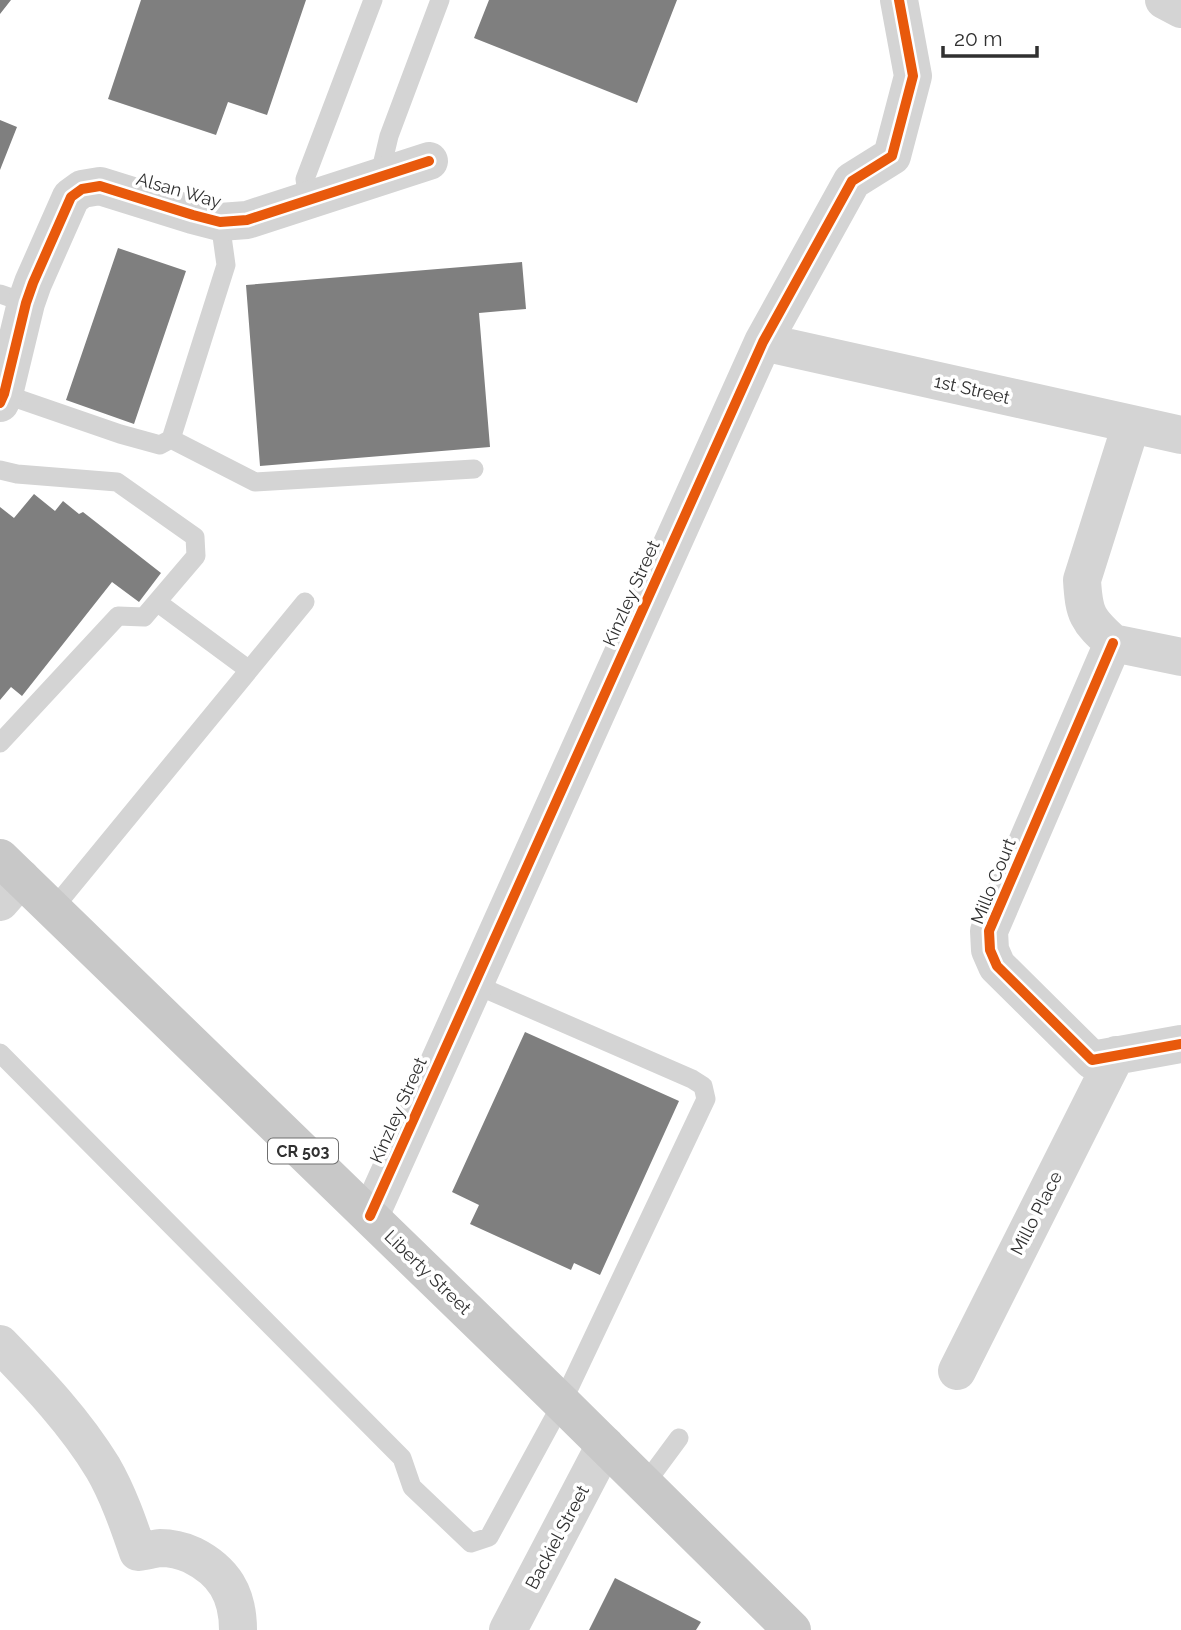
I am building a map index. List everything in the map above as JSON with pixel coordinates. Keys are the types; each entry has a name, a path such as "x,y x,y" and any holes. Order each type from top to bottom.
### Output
{"main road":[{"name":"Liberty Street","path":"7,879 53,909 792,1630"}],"street":[{"name":"Kinzley Street","path":"370,1216 763,342 852,181 892,156 913,76 899,0"},
{"path":"1164,0 1181,9"},
{"name":"Alsan Way","path":"2,399 13,298 43,257 71,197 82,189 100,186 220,222 247,220 429,161"},
{"name":"1st Street","path":"763,342 1181,435"},
{"path":"1131,425 1082,580 1083,604 1093,626 1113,643 1181,657"},
{"name":"Millo Court","path":"1113,643 989,931 990,950 998,966 1092,1060 1181,1044"},
{"name":"Millo Place","path":"957,1371 1116,1055"},
{"path":"0,1344 69,1419 103,1469 125,1513 138,1552 162,1548 184,1552 208,1563 225,1581 235,1603 238,1630"},
{"name":"Backiel Street","path":"508,1630 605,1445"}],"lane":[{"path":"308,201 305,178 373,0"},
{"path":"379,178 389,136 440,0"},
{"path":"2,399 160,445 171,439 226,265 220,222"},
{"path":"171,439 255,482 474,468"},
{"path":"0,470 17,474 117,482 195,537 196,556 144,617 118,616 0,743"},
{"path":"157,602 249,670"},
{"path":"53,909 304,602"},
{"path":"0,1053 402,1458 412,1487 471,1543 489,1537 562,1403 706,1099 703,1086 692,1079 474,984"},
{"path":"645,1484 680,1438"}],"building":[{"path":"0,0 11,0 0,14"},
{"path":"141,0 306,0 267,115 228,102 216,135 108,99"},
{"path":"489,0 677,0 637,103 474,38"},
{"path":"0,120 17,127 0,170"},
{"path":"118,248 186,271 134,424 66,400"},
{"path":"522,262 526,309 479,313 490,447 260,466 246,285"},
{"path":"34,494 55,511 63,501 79,514 83,512 161,573 139,602 112,582 22,696 11,687 0,700 0,507 14,518"},
{"path":"525,1032 679,1101 600,1275 574,1263 571,1270 470,1224 479,1205 452,1192"},
{"path":"615,1578 701,1622 696,1630 589,1630"}],"cycle path":[{"path":"370,1216 763,342 852,181 892,156 913,76 899,0"},
{"path":"0,403 33,283 71,197 82,189 100,186 220,222 247,220 429,161"},
{"path":"1113,643 989,931 990,950 997,966 1092,1060 1181,1044"}]}
